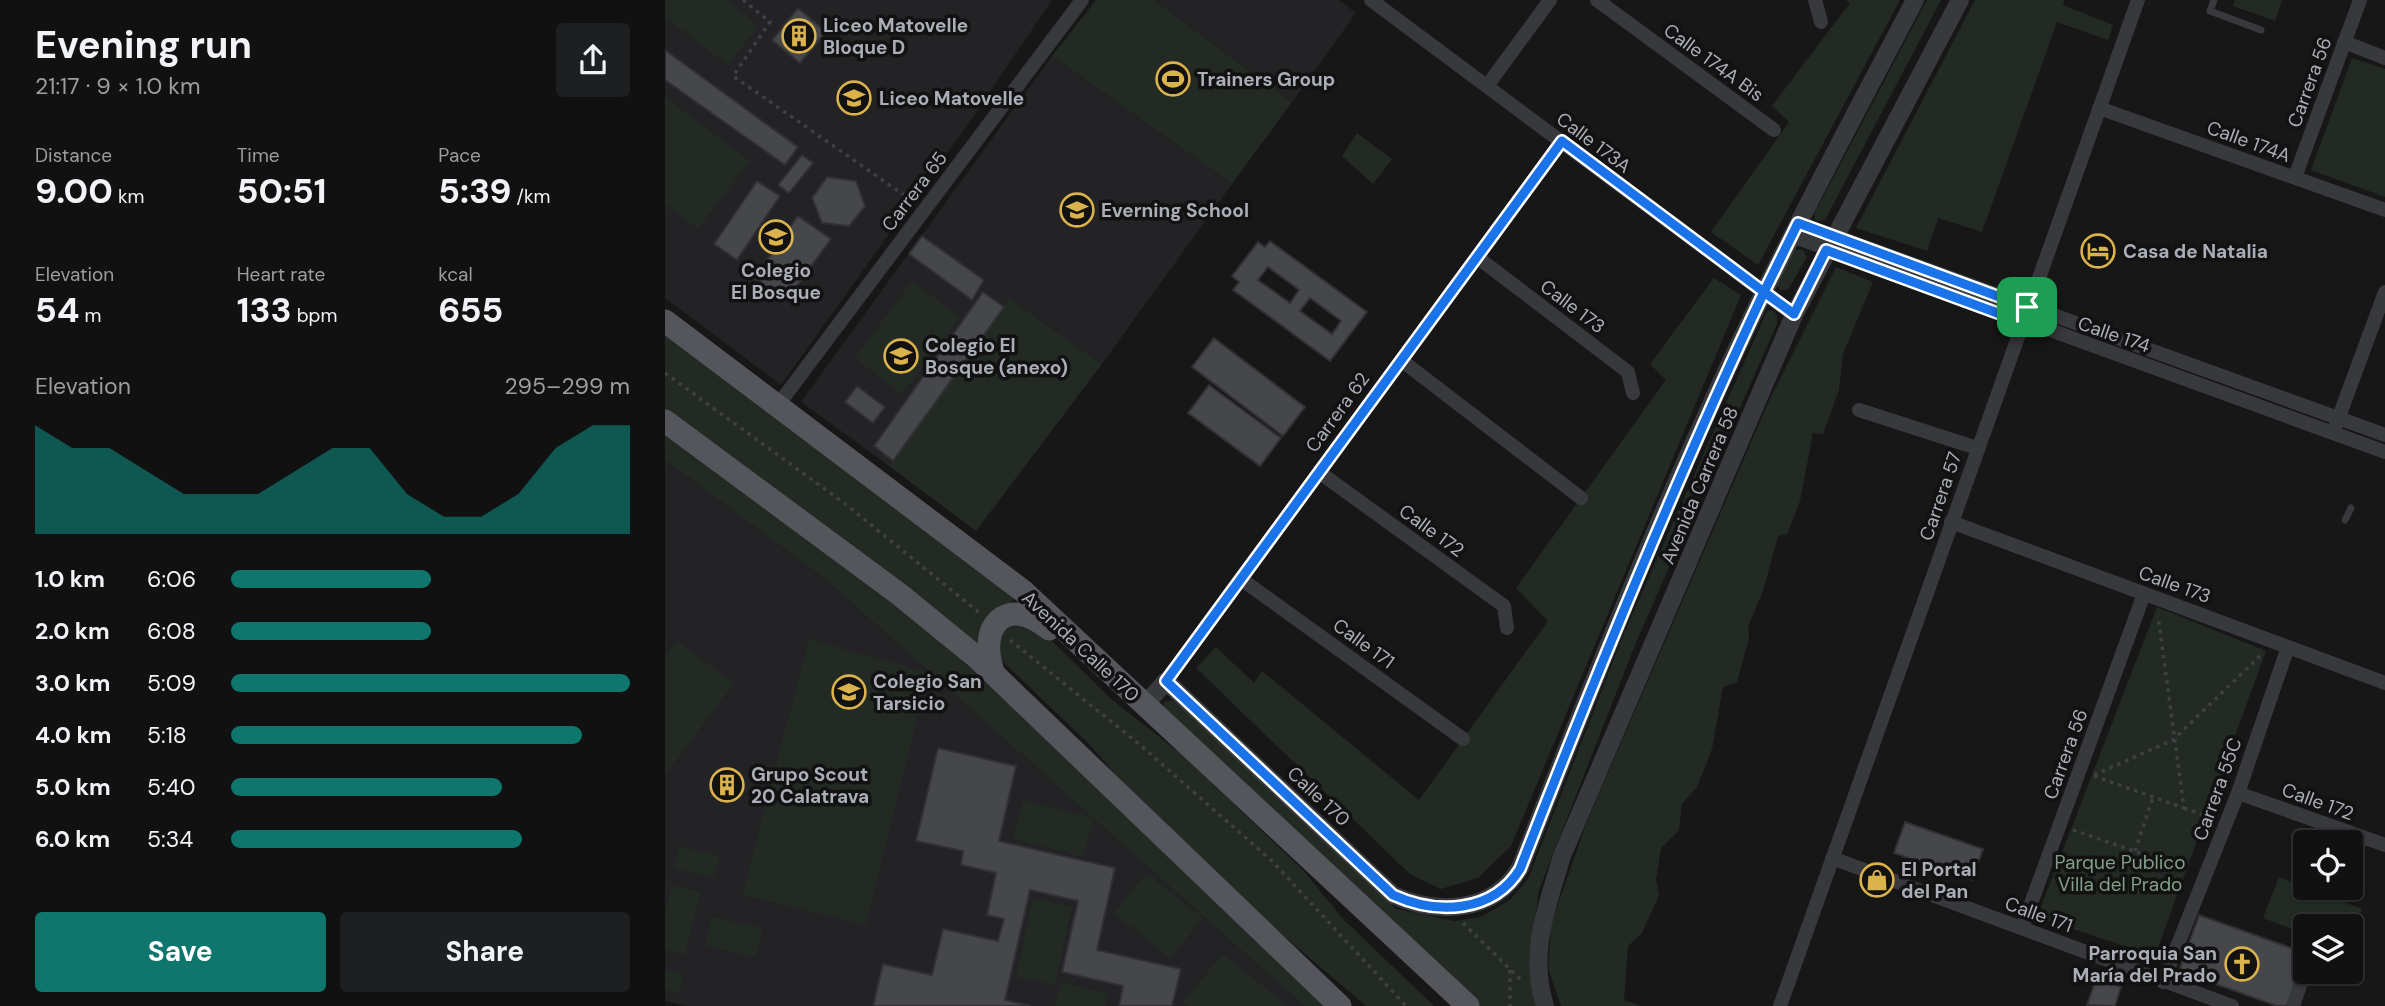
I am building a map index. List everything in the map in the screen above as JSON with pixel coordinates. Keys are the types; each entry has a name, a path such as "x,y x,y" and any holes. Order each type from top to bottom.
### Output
{"main road":[{"name":"Avenida Calle 170","path":"665,322 996,569 1468,1006"},
{"path":"665,421 899,594 993,674 1340,1006"},
{"path":"993,674 986,656 986,640 994,626 1013,614 1035,617 1127,688"},
{"path":"1280,948 1355,1006"},
{"path":"1445,986 1457,1006"}],"street":[{"name":"Carrera 65","path":"778,405 1082,0"},
{"name":"Calle 173A","path":"1371,0 1794,314"},
{"path":"1487,86 1550,0"},
{"name":"Calle 174A Bis","path":"1597,0 1774,130"},
{"path":"1815,0 1821,22"},
{"name":"Avenida Carrera 58","path":"1462,915 1492,898 1511,883 1520,869 1602,658 1667,505 1764,292 1915,0"},
{"name":"Avenida Carrera 58","path":"1545,1006 1537,968 1540,928 1562,856 1794,314 1960,0"},
{"name":"Carrera 57","path":"1780,1006 2138,0"},
{"name":"Carrera 56","path":"2295,177 2360,0"},
{"path":"2344,42 2385,58"},
{"name":"Calle 174A","path":"2099,108 2385,210"},
{"name":"Carrera 62","path":"1145,705 1166,681 1562,141"},
{"name":"Calle 174","path":"1795,230 2022,322 2385,452"},
{"name":"Calle 174","path":"1830,243 2027,307 2385,435"},
{"name":"Calle 173","path":"1477,257 1628,372 1633,393"},
{"path":"2333,433 2385,292"},
{"path":"1401,360 1581,498"},
{"path":"1859,410 1977,448"},
{"name":"Calle 172","path":"1319,472 1504,606 1507,628"},
{"name":"Calle 173","path":"1951,522 2385,683"},
{"name":"Calle 171","path":"1241,579 1463,739"},
{"name":"Carrera 56","path":"2022,928 2144,594"},
{"name":"Carrera 55C","path":"2163,982 2238,793 2288,647"},
{"name":"Calle 170","path":"1166,681 1393,895 1462,915"},
{"name":"Calle 172","path":"2238,793 2385,845"},
{"name":"Calle 171","path":"1832,858 2232,1006"},
{"path":"2293,1006 2301,984"}],"lane":[{"path":"2214,0 2210,11 2261,30"},
{"path":"2346,520 2351,508"}],"path":[{"path":"743,0 771,22 733,76 925,209"},
{"path":"665,373 844,503 1139,744 1272,861 1406,1006"},
{"path":"2157,607 2184,808"},
{"path":"2206,816 2092,775 2173,740 2266,650"},
{"path":"2135,851 2153,797"},
{"path":"2071,829 2186,869"},
{"path":"1462,915 1529,988"},
{"path":"1510,969 1510,1006"}],"shaded area":[{"path":"665,0 1052,0 973,117 781,385 665,298"},
{"path":"1154,0 1339,0 1356,13 1292,102"},
{"name":"Everning School","path":"1052,56 1232,184 1102,364 1009,298 889,466 801,402"},
{"name":"Colegio San Tarsicio","path":"665,460 826,580 1304,1006 688,1006 665,1001"}],"green space":[{"path":"665,0 726,0 759,26 728,65 665,17"},
{"name":"Trainers Group","path":"1096,0 1154,0 1292,102 1232,184 1052,56"},
{"path":"1847,0 1900,0 1758,265 1711,232 1789,122 1772,106 1850,3"},
{"path":"1927,0 1941,0 1825,220 1816,221 1814,214"},
{"path":"1975,0 2064,0 2063,5 2113,25 2108,40 2057,22 1982,232 1938,218 1927,251 1856,228"},
{"path":"2235,0 2282,0 2275,21 2233,6"},
{"path":"2352,58 2385,69 2385,197 2311,170"},
{"path":"665,97 750,161 698,229 665,204"},
{"path":"1357,133 1392,159 1373,184 1342,156"},
{"path":"1795,250 1803,250 1807,257 1788,290 1780,290 1776,283"},
{"path":"1836,267 1873,282 1843,354 1839,390 1823,434 1813,433 1800,501 1787,534 1778,536 1763,591 1748,626 1749,638 1737,682 1723,687 1712,749 1697,787 1682,804 1679,830 1661,848 1656,880 1659,895 1642,933 1628,946 1624,1000 1641,1006 1561,1006 1548,968 1551,924 1586,824 1768,403"},
{"path":"1714,278 1741,295 1511,846 1478,878 1441,889 1410,874 1196,668 1216,647 1254,683 1262,671 1419,800 1548,621 1516,588 1666,380 1650,364"},
{"path":"912,281 960,317 902,394 855,358"},
{"path":"1009,298 1102,364 976,531 889,466"},
{"path":"1767,311 1773,311 1777,315 1777,324 1637,640 1539,890 1532,943 1539,1006 1480,1006 1164,709 1164,702 1175,700 1396,909 1454,921 1481,917 1510,900 1528,879 1625,631"},
{"path":"665,336 682,346 1014,596 1012,604 983,626 975,645 665,411"},
{"path":"665,428 891,594 1242,923 1324,1006 1304,1006 1094,819 1083,857 1013,839 1023,800 1093,818 826,580 665,460"},
{"name":"Parque Publico Villa del Prado","path":"2157,607 2266,651 2155,956 2037,917"},
{"path":"1019,621 1045,634 1110,698 1181,754 1303,870 1343,919 1434,1006 1366,1006 1278,931 1129,790 1089,744 1001,660 997,651 1002,630"},
{"path":"809,639 928,673 866,925 742,895"},
{"path":"677,641 734,683 665,775 665,657"},
{"path":"679,846 720,856 714,878 673,868"},
{"path":"1146,873 1203,918 1170,958 1114,913"},
{"path":"2279,877 2293,882 2293,900 2339,900 2362,909 2360,914 2293,914 2293,929 2263,918"},
{"path":"672,885 701,892 685,955 665,950 665,913"},
{"path":"1033,899 1072,907 1055,985 1016,977"},
{"path":"711,917 763,928 756,957 705,946"},
{"path":"1223,954 1287,1006 1188,1006 1183,1002"},
{"path":"665,970 684,974 679,993 665,990"},
{"path":"1061,982 1108,994 1105,1006 1055,1006"}],"building":[{"name":"Liceo Matovelle Bloque D","path":"798,8 826,32 800,63 772,40"},
{"path":"665,50 798,147 785,165 665,80"},
{"path":"802,155 813,163 789,193 778,185"},
{"path":"827,177 856,181 865,206 849,226 822,223 812,198"},
{"path":"757,181 780,196 737,260 714,244"},
{"path":"798,216 831,239 786,301 754,278"},
{"path":"922,236 984,280 972,300 909,254"},
{"path":"1270,241 1367,312 1330,361 1233,290 1239,282 1232,276 1258,242 1265,247","holes":["1268,267 1299,290 1290,303 1258,280","1310,298 1341,321 1332,334 1300,311"]},
{"path":"983,292 1004,307 893,461 874,446"},
{"path":"1214,338 1305,407 1283,436 1192,367"},
{"path":"1209,385 1281,438 1260,466 1188,413"},
{"path":"857,386 885,407 873,423 845,402"},
{"path":"938,748 1016,766 999,841 1115,868 1097,950 1181,969 1172,1006 1119,1006 1123,986 1062,972 1078,901 1030,890 1005,1000 1031,1006 873,1006 883,964 932,975 943,929 998,941 1004,919 987,915 996,873 961,865 963,851 916,841"},
{"name":"Grupo Scout 20 Calatrava","path":"717,770 741,773 736,800 712,796"},
{"path":"1905,822 1983,849 1972,880 1894,853"},
{"name":"Parroquia San María del Prado","path":"2199,915 2293,949 2294,984 2287,1006 2277,1006 2179,971"},
{"path":"2096,979 2121,987 2115,1006 2087,1005"}],"place":[{"name":"Liceo Matovelle Bloque D","path":"799,36"},
{"name":"Trainers Group","path":"1173,79"},
{"name":"Liceo Matovelle","path":"854,98"},
{"name":"Everning School","path":"1077,210"},
{"name":"Colegio El Bosque","path":"776,237"},
{"name":"Casa de Natalia","path":"2098,251"},
{"name":"Colegio El Bosque (anexo)","path":"901,356"},
{"name":"Colegio San Tarsicio","path":"849,692"},
{"name":"Grupo Scout 20 Calatrava","path":"727,785"},
{"name":"El Portal del Pan","path":"1877,880"},
{"name":"Parroquia San María del Prado","path":"2242,964"}],"route":[{"path":"2027,307 1798,223 1764,292 1562,141 1166,681 1393,895 1425,906 1445,907 1476,904 1492,898 1511,883 1520,869 1602,658 1683,467 1764,292 1794,314 1826,250 2022,322 2027,307"}]}
